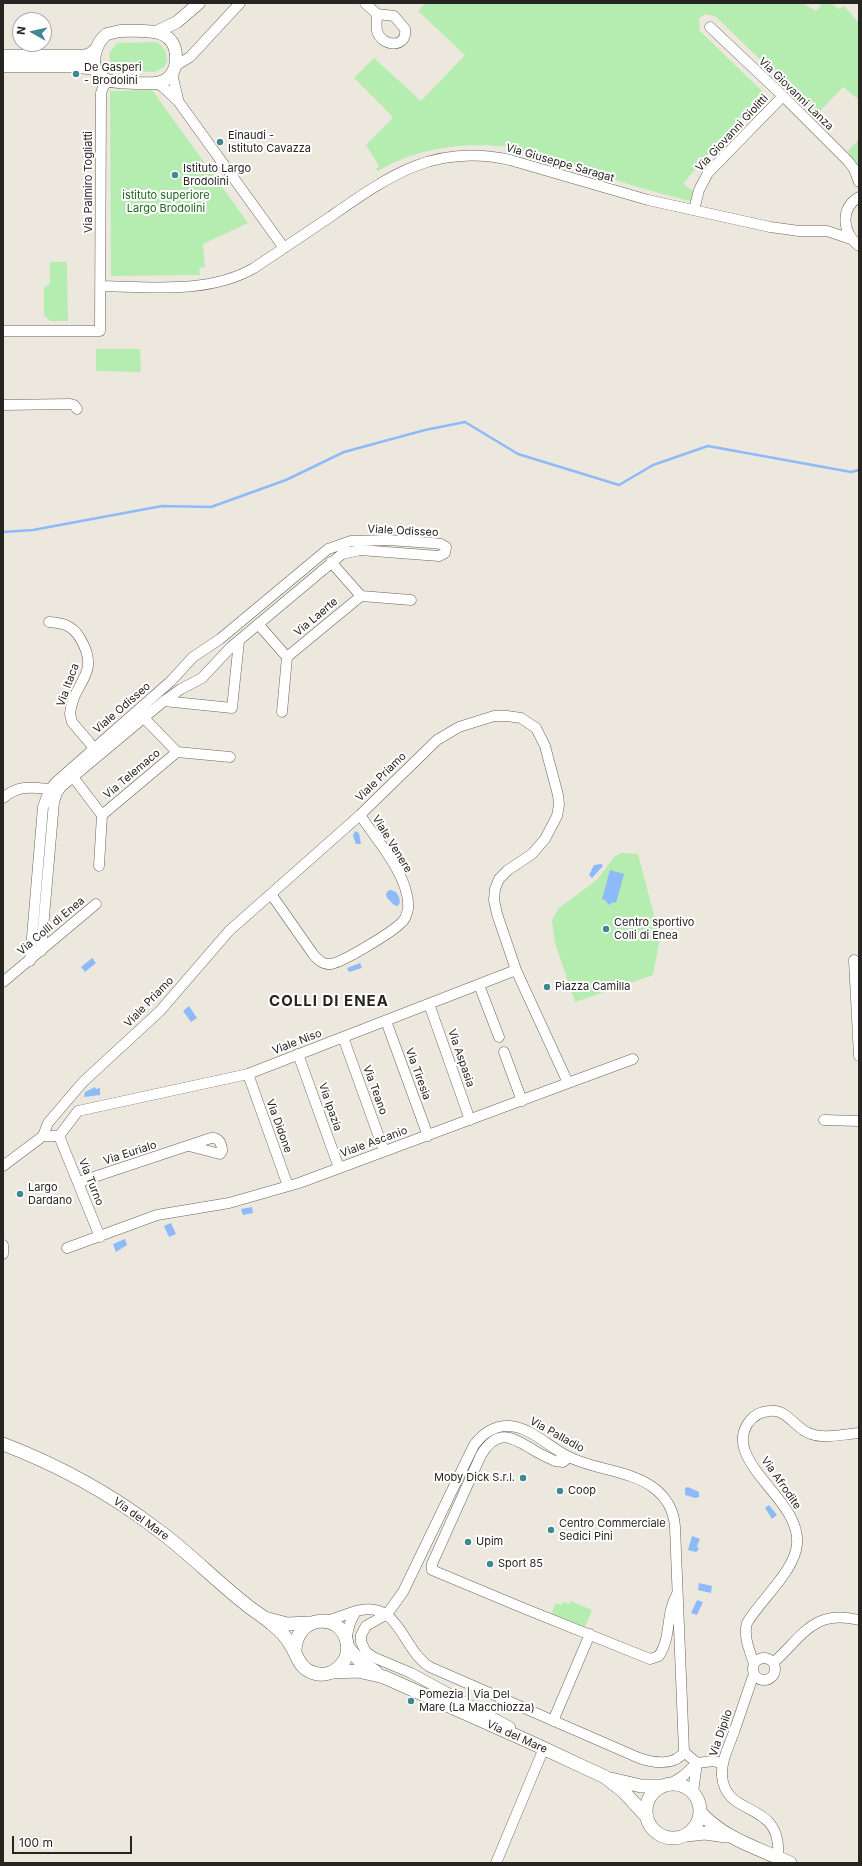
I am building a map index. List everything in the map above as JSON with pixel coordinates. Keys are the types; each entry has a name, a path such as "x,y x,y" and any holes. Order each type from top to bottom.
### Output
{"main road":[{"name":"Via del Mare","path":"3,1444 62,1470 126,1507 158,1530 244,1603 282,1633 295,1653 300,1665 307,1670 315,1674 358,1671 384,1677"},
{"name":"Via del Mare","path":"264,1618 288,1624 327,1621 335,1625 342,1631 347,1643 359,1660 384,1677 544,1748 605,1778 623,1791 647,1817"},
{"path":"295,1653 294,1644 297,1635 302,1628 310,1623"},
{"path":"333,1672 344,1662 347,1643"},
{"name":"Via del Mare","path":"605,1778 640,1786 666,1785"},
{"path":"686,1835 696,1825 700,1812 697,1798 686,1787 666,1785 655,1791 649,1799 647,1808 647,1817 650,1824 662,1835 678,1837 686,1835 709,1834 730,1837"},
{"path":"700,1812 712,1824 730,1837 784,1860"}],"street":[{"path":"156,32 174,24 187,15 199,3"},
{"path":"96,49 95,69 101,77 108,82 156,83 166,79 184,62 240,3"},
{"path":"365,3 377,14"},
{"path":"178,101 174,70 175,48 179,28 187,15"},
{"name":"Via Giovanni Lanza","path":"710,27 784,96 848,161 854,169 859,182"},
{"path":"3,56 84,56 90,54 96,49 100,41 107,34 120,31 156,32 167,36 175,48 183,53 194,51"},
{"path":"3,66 72,66 95,69"},
{"name":"Via Palmiro Togliatti","path":"3,331 100,331 101,93 104,85 108,82"},
{"path":"156,83 163,87 178,101 284,248"},
{"name":"Via Giovanni Giolitti","path":"694,210 699,190 708,173 784,96"},
{"name":"Via Giuseppe Saragat","path":"101,286 194,286 225,281 248,272 381,182 428,161 456,155 480,155 510,160 639,198 790,230 827,231 855,242"},
{"path":"855,242 846,229 845,218 851,204 859,197"},
{"path":"827,231 845,218"},
{"path":"3,404 70,404 74,405 77,409"},
{"name":"Viale Odisseo","path":"30,961 43,807 50,790 94,748 171,681 193,657 220,639 321,554 344,543 359,541 407,541 439,544 444,546 447,550 444,554 439,556 356,550 345,553 331,562 258,624 202,678 164,701 58,790 55,797 41,951"},
{"path":"331,562 361,596 411,600"},
{"name":"Via Laerte","path":"287,657 361,596"},
{"path":"268,599 276,609"},
{"name":"Via Itaca","path":"49,622 63,623 72,628 83,643 88,655 89,663 87,670 70,714 72,722 94,748"},
{"path":"258,624 287,657 282,712"},
{"path":"164,701 232,708 239,641"},
{"path":"203,650 214,654 216,664"},
{"path":"181,670 183,679 192,684"},
{"name":"Viale Priamo","path":"43,1136 48,1122 90,1075 160,1011 221,939 360,815 430,746 455,729 477,720 498,716 517,718 533,725 538,731 545,746 558,792 559,805 556,818 540,845 532,854 504,873 496,886 494,897 496,911 516,970"},
{"name":"Via Telemaco","path":"144,718 177,752 230,757"},
{"name":"Via Telemaco","path":"102,815 177,752"},
{"name":"Via Telemaco","path":"73,777 102,815 98,866"},
{"path":"3,798 13,790 21,788 30,787 50,790"},
{"name":"Viale Venere","path":"271,894 320,962 336,962 380,939 402,923 408,908 402,882 394,865 360,815"},
{"path":"40,838 51,838"},
{"name":"Via Colli di Enea","path":"3,982 30,961 96,904"},
{"path":"854,960 859,1056"},
{"path":"516,970 568,1083"},
{"name":"Viale Niso","path":"78,1111 248,1074 516,970"},
{"path":"479,985 499,1037"},
{"name":"Via Aspasia","path":"429,1004 470,1120"},
{"name":"Via Tiresia","path":"386,1021 428,1136"},
{"name":"Via Teano","path":"343,1037 384,1151"},
{"path":"504,1052 522,1101"},
{"name":"Via Ipazia","path":"298,1054 339,1168"},
{"name":"Viale Ascanio","path":"67,1248 157,1215 229,1203 288,1186 428,1136 632,1059"},
{"name":"Via Didone","path":"248,1074 288,1186"},
{"path":"3,1166 43,1136 59,1136 78,1111 69,1099"},
{"path":"824,1120 859,1121"},
{"name":"Via Turno","path":"59,1136 79,1182 100,1237"},
{"name":"Via Eurialo","path":"79,1182 188,1146"},
{"path":"3,1245 3,1254"},
{"name":"Via Afrodite","path":"755,1672 746,1639 747,1623 790,1566 796,1551 798,1539 790,1517 746,1452 743,1439 747,1425 757,1415 767,1411 775,1411 784,1414 803,1430 812,1434 859,1433"},
{"name":"Via Palladio","path":"530,1742 508,1726 433,1684 366,1652 361,1643 363,1631 368,1624 387,1614 406,1586 466,1459 481,1436 499,1427 518,1427 569,1457 590,1466 642,1481 655,1489 665,1499 672,1512 674,1522 678,1592 683,1776"},
{"path":"569,1457 563,1462 555,1461 512,1438 504,1437 493,1441 481,1454 431,1566 434,1571 646,1658 655,1658 660,1654 666,1641 669,1612 678,1592"},
{"path":"327,1621 356,1611 372,1608 387,1614 417,1656 426,1665 642,1759 659,1762 682,1755 697,1763 714,1761 723,1764"},
{"path":"347,1643 350,1623 356,1611"},
{"path":"774,1662 816,1622 834,1618 859,1620"},
{"path":"553,1721 590,1634"},
{"path":"763,1658 770,1659 774,1662 776,1670 773,1676 767,1680 755,1672 763,1658"},
{"name":"Via Dipilo","path":"755,1672 723,1764 723,1782 729,1794 741,1805 765,1818 775,1829 784,1860"},
{"path":"496,1863 544,1748"},
{"path":"666,1785 683,1776 697,1763"},
{"path":"692,1792 697,1763"}],"green space":[{"path":"425,3 802,3 816,11 821,6 819,3 832,3 838,9 844,6 859,23 859,100 843,87 817,114 716,17 706,14 699,18 700,31 766,95 683,184 696,193 693,202 641,188 510,147 476,145 442,148 409,156 378,171 376,169 379,166 366,145 392,119 392,116 354,78 374,58 421,101 465,55 418,11"},
{"path":"155,42 161,45 164,49 167,61 164,67 155,72 119,71 111,66 109,54 117,43"},
{"name":"istituto superiore Largo Brodolini","path":"152,90 248,223 203,244 205,267 199,268 200,275 111,276 110,91"},
{"path":"859,139 859,168 848,151"},
{"path":"50,262 67,262 68,321 50,321 44,315 44,287 50,284"},
{"path":"96,349 140,349 141,372 96,371"},
{"name":"Centro sportivo Colli di Enea","path":"621,853 638,854 660,938 653,975 575,1002 555,943 552,920 559,908 597,880 614,857"},
{"path":"571,1601 592,1610 584,1629 553,1616 552,1612 556,1603 561,1605 563,1602 569,1604"}],"water":[{"path":"355,831 359,833 361,844 356,844 353,836"},
{"path":"601,864 603,866 592,878 589,875 594,865"},
{"path":"610,870 624,874 616,903 613,902 609,905 602,899"},
{"path":"389,890 396,892 398,895 400,902 398,906 394,905 387,898 386,894"},
{"path":"92,958 96,963 85,972 81,967"},
{"path":"360,963 362,968 349,972 347,968"},
{"path":"189,1006 197,1018 191,1022 183,1011"},
{"path":"95,1087 96,1089 100,1088 100,1095 84,1097 85,1092"},
{"path":"252,1207 253,1213 243,1215 241,1209"},
{"path":"171,1223 176,1234 169,1237 164,1226"},
{"path":"125,1239 127,1245 116,1252 113,1244"},
{"path":"688,1487 699,1492 699,1497 695,1498 685,1495 685,1488"},
{"path":"769,1505 777,1515 772,1519 765,1508"},
{"path":"692,1536 700,1539 697,1546 699,1549 696,1552 688,1550"},
{"path":"699,1583 712,1586 711,1593 698,1590"},
{"path":"697,1600 703,1602 697,1615 691,1613"}],"waterway":[{"path":"3,532 33,530 162,506 211,507 286,480 344,452 425,430 465,422 518,454 619,485 653,465 708,446 851,472 859,470"}],"place":[{"name":"De Gasperi - Brodolini","path":"76,74"},
{"name":"Einaudi - Istituto Cavazza","path":"220,142"},
{"name":"Istituto Largo Brodolini","path":"175,175"},
{"name":"Centro sportivo Colli di Enea","path":"606,929"},
{"name":"Piazza Camilla","path":"547,987"},
{"name":"Largo Dardano","path":"20,1194"},
{"name":"Moby Dick S.r.l.","path":"523,1478"},
{"name":"Coop","path":"560,1491"},
{"name":"Centro Commerciale Sedici Pini","path":"551,1530"},
{"name":"Upim","path":"468,1542"},
{"name":"Sport 85","path":"490,1564"},
{"name":"Pomezia | Via Del Mare (La Macchiozza)","path":"411,1701"}],"district":[{"name":"COLLI DI ENEA","path":"329,1001"}]}
